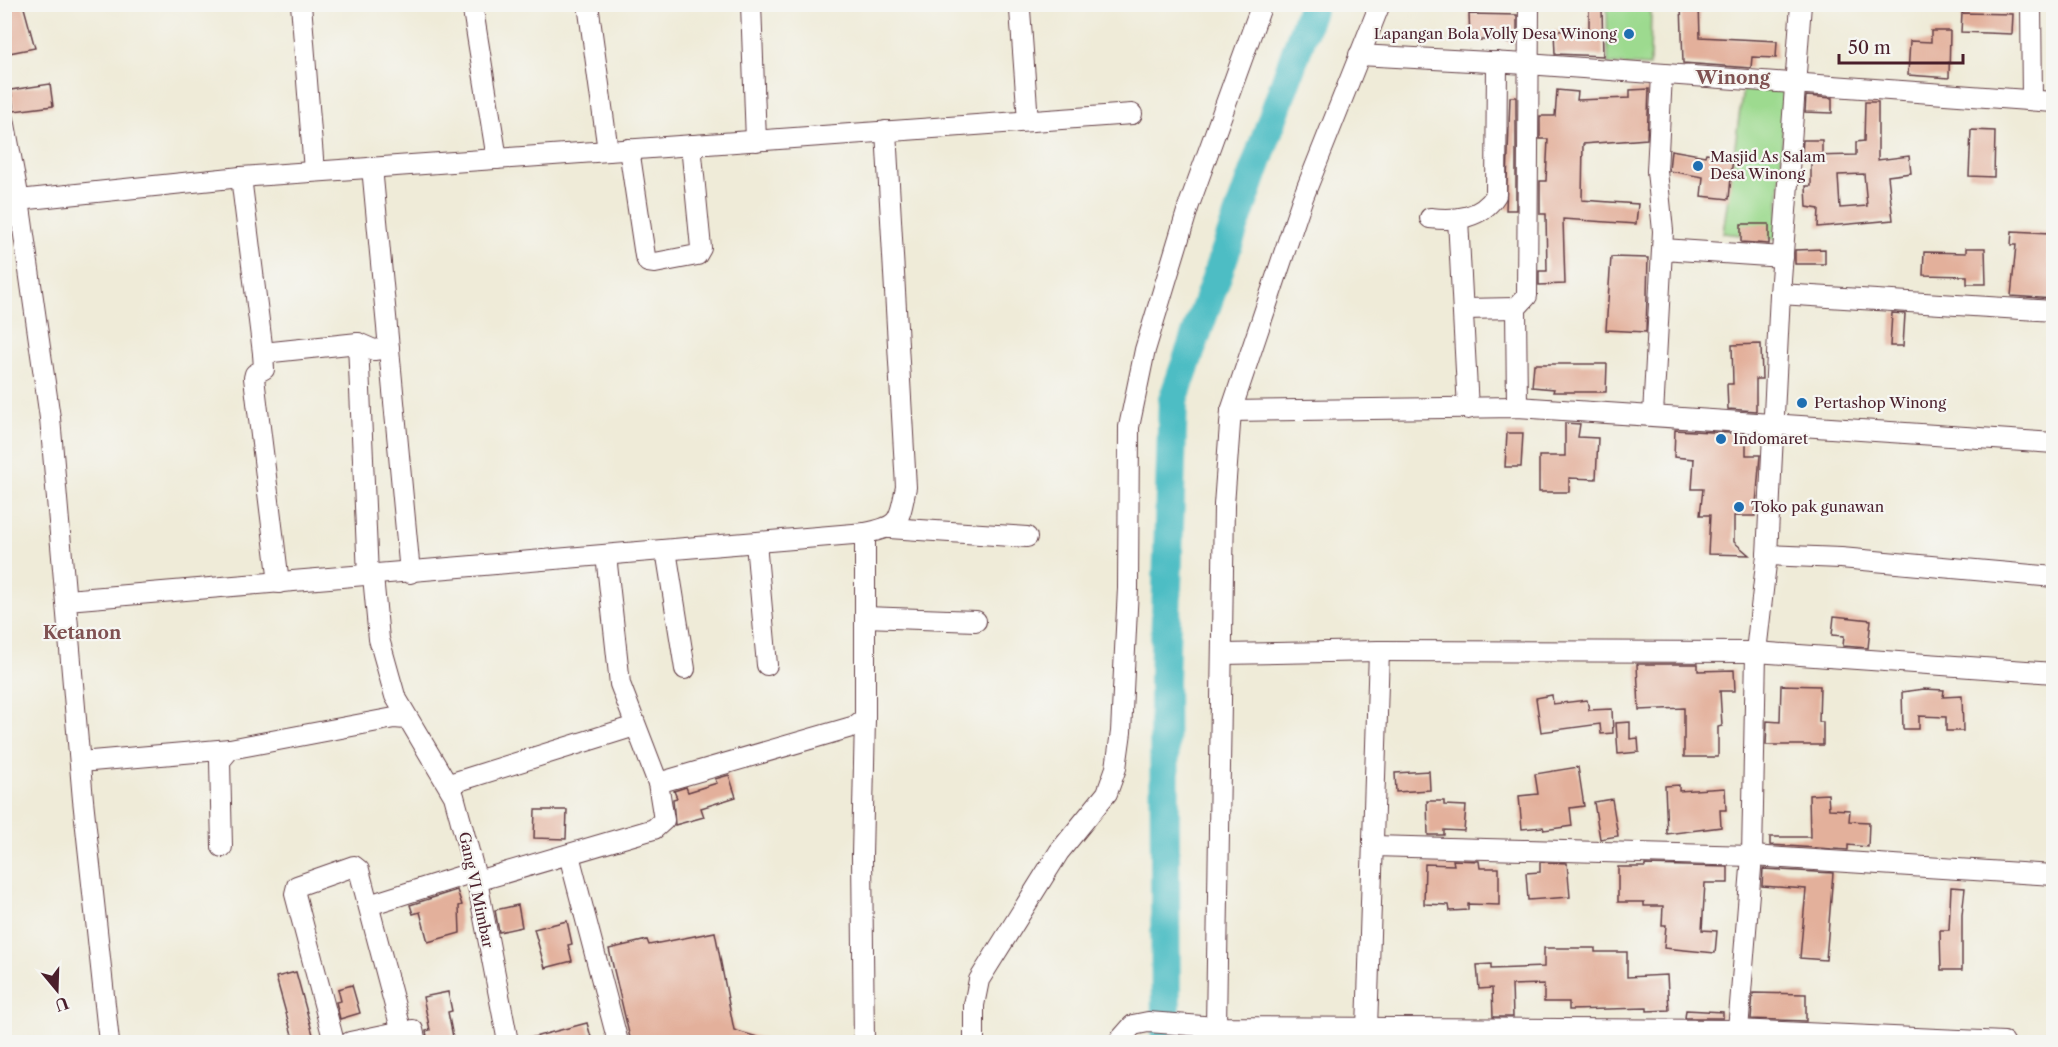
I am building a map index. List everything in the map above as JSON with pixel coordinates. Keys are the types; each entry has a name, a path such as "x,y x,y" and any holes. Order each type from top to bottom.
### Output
{"street":[{"path":"301,4 314,171"},
{"path":"472,4 497,159"},
{"path":"588,4 608,151"},
{"path":"752,4 756,141"},
{"path":"974,1042 974,1005 979,980 1059,852 1089,812 1107,793 1116,768 1121,732 1128,588 1129,427 1145,350 1189,205 1262,4"},
{"path":"1216,1035 1224,505 1231,411 1302,200 1380,4"},
{"path":"1517,407 1516,308 1527,296 1529,4"},
{"path":"1737,1036 1752,856 1756,652 1767,555 1780,294 1802,4"},
{"path":"2031,4 2032,100"},
{"path":"1019,6 1028,121"},
{"path":"1359,55 1527,64 2054,102"},
{"path":"1430,218 1458,219 1473,215 1491,204 1496,195 1497,62"},
{"path":"1653,415 1664,231 1658,171 1662,75"},
{"path":"19,200 314,171 1131,114"},
{"path":"4,119 19,200 50,418 80,762 109,1042"},
{"path":"886,131 906,487 900,516 889,528"},
{"path":"629,149 645,256 648,262 655,263 697,255 701,249 691,145"},
{"path":"372,167 410,573"},
{"path":"241,177 263,353 264,369 255,374 254,378 279,583"},
{"path":"1458,219 1468,408"},
{"path":"1663,249 1783,257"},
{"path":"1780,294 2054,310"},
{"path":"1463,309 1516,308"},
{"path":"263,353 358,343 374,350 389,348"},
{"name":"Gang VI Mimbar","path":"358,343 371,576 379,639 395,696 406,719 449,784 476,876 508,1042"},
{"path":"1231,411 1517,407 2054,443"},
{"path":"67,600 756,543 865,533 889,528 1027,537"},
{"path":"864,1042 862,856 865,533"},
{"path":"756,543 767,665"},
{"path":"666,550 685,669"},
{"path":"369,905 476,876 569,855 654,830 661,825 664,810 658,783 620,684 606,555"},
{"path":"1767,555 1841,558 2054,577"},
{"path":"865,617 976,621"},
{"path":"1223,654 1379,651 1756,652 2054,673"},
{"path":"1367,1029 1379,651"},
{"path":"80,762 230,748 394,718 406,719"},
{"path":"658,783 855,726 865,718"},
{"path":"449,784 635,726"},
{"path":"222,847 220,761 230,748"},
{"path":"1373,846 1752,856 2054,875"},
{"path":"569,855 618,1042"},
{"path":"334,1042 294,894 297,886 304,881 354,866 359,870 410,1032 398,1032 350,1042"},
{"path":"1118,1042 1132,1025 1148,1022 1183,1025 1216,1035 1367,1029 2004,1042"}],"green space":[{"name":"Lapangan Bola Volly Desa Winong","path":"1607,5 1651,5 1650,66 1608,64"},
{"path":"1743,88 1785,89 1777,239 1723,233"}],"building":[{"path":"4,4 23,4 35,48 4,54"},
{"path":"1681,4 1699,4 1700,37 1777,41 1776,58 1752,57 1751,68 1683,63"},
{"path":"1589,8 1602,8 1603,56 1555,54 1554,31 1589,30"},
{"path":"1962,13 2013,14 2012,34 1961,32"},
{"path":"1469,14 1517,15 1517,43 1507,43 1507,40 1470,40"},
{"path":"1931,31 1950,31 1949,78 1908,75 1910,41 1931,42"},
{"path":"50,84 53,106 14,111 11,90"},
{"path":"1649,89 1647,139 1583,144 1582,200 1638,204 1636,224 1563,219 1565,284 1539,285 1539,271 1547,271 1546,214 1540,214 1540,181 1546,181 1548,139 1540,139 1540,116 1555,116 1557,90 1578,92 1577,100 1630,98 1630,90"},
{"path":"1806,96 1832,98 1832,113 1805,112"},
{"path":"1510,97 1516,97 1516,210 1506,210"},
{"path":"1865,102 1878,102 1878,160 1909,156 1911,173 1888,176 1893,220 1818,227 1819,209 1807,207 1806,186 1811,186 1811,156 1856,155 1856,142 1864,141","holes":["1864,174 1867,206 1840,208 1838,175"]},
{"path":"1971,130 1995,131 1994,177 1969,176"},
{"path":"1803,140 1822,140 1822,154 1802,154"},
{"path":"1671,150 1705,156 1706,153 1733,156 1729,199 1701,196 1703,177 1669,171"},
{"path":"1741,224 1769,224 1769,244 1741,242"},
{"path":"2012,231 2050,233 2048,264 2054,265 2054,299 2011,296 2016,245 2011,245"},
{"path":"1966,248 1985,248 1986,284 1967,284 1967,276 1923,275 1924,252 1966,253"},
{"path":"1825,249 1825,264 1795,264 1795,250"},
{"path":"1611,257 1648,258 1646,332 1606,330"},
{"path":"1892,313 1905,314 1903,346 1890,346"},
{"path":"1761,344 1762,379 1756,379 1756,411 1728,409 1727,384 1733,384 1732,345"},
{"path":"1534,364 1607,364 1606,392 1553,392 1554,389 1532,387"},
{"path":"1565,423 1580,424 1578,437 1598,438 1596,479 1569,478 1569,492 1539,492 1539,456 1565,456"},
{"path":"1675,430 1746,434 1746,455 1760,455 1755,516 1734,516 1734,542 1749,555 1708,554 1710,515 1700,515 1703,489 1692,489 1694,459 1674,457"},
{"path":"1507,433 1523,433 1521,467 1505,467"},
{"path":"1834,616 1871,620 1868,648 1843,646 1844,636 1832,635"},
{"path":"1637,664 1698,664 1698,671 1734,670 1735,691 1720,691 1722,726 1718,727 1718,757 1684,757 1684,708 1639,710"},
{"path":"1781,685 1820,686 1819,722 1823,722 1823,745 1766,745 1767,721 1780,722"},
{"path":"1924,689 1944,690 1943,697 1962,696 1963,731 1946,731 1946,717 1919,716 1919,729 1903,729 1902,692"},
{"path":"1552,695 1553,704 1587,700 1589,710 1612,709 1613,733 1601,734 1600,724 1541,732 1536,698"},
{"path":"1630,722 1630,739 1638,738 1639,752 1618,754 1616,723"},
{"path":"1578,767 1584,806 1570,808 1572,826 1544,830 1543,827 1522,829 1519,796 1538,794 1535,774"},
{"path":"1429,771 1430,790 1396,792 1395,773"},
{"path":"729,775 736,797 701,808 704,817 675,825 673,799 677,798 674,791 686,787 688,792 717,783 715,779"},
{"path":"1679,785 1679,791 1725,788 1726,810 1720,810 1721,827 1667,834 1665,786"},
{"path":"1828,794 1829,809 1850,810 1849,821 1869,822 1868,847 1848,845 1848,850 1770,845 1770,837 1810,837 1809,795"},
{"path":"1612,799 1618,836 1600,839 1594,802"},
{"path":"1427,801 1444,801 1444,805 1466,806 1464,831 1444,830 1444,835 1428,835"},
{"path":"535,810 567,810 566,839 534,838"},
{"path":"1453,860 1479,861 1480,868 1499,868 1499,905 1468,904 1468,910 1450,911 1449,905 1424,904 1425,864 1454,865"},
{"path":"1540,862 1567,863 1570,897 1528,900 1526,873 1540,872"},
{"path":"1645,865 1728,867 1728,883 1705,883 1702,930 1717,931 1715,953 1664,948 1666,925 1662,925 1663,906 1644,906 1644,902 1618,902 1618,867 1645,867"},
{"path":"1763,869 1833,873 1826,960 1800,958 1806,889 1762,886"},
{"path":"1951,887 1965,888 1962,915 1962,970 1941,970 1940,930 1949,930"},
{"path":"457,890 462,905 459,906 460,933 428,942 420,912 413,914 410,905"},
{"path":"518,905 522,927 499,932 495,910"},
{"path":"567,921 572,944 568,945 572,961 545,968 534,929"},
{"path":"715,932 734,1030 764,1039 764,1042 631,1042 609,949 647,940 649,945"},
{"path":"1544,948 1595,948 1595,952 1627,952 1627,977 1667,975 1669,1010 1647,1011 1647,1008 1569,1010 1569,1002 1544,1002 1544,984 1512,985 1513,1017 1493,1017 1492,988 1479,989 1477,965 1491,964 1491,969 1544,967"},
{"path":"296,972 315,1042 294,1042 276,977"},
{"path":"352,985 360,1013 340,1019 336,1002 341,1001 338,989"},
{"path":"448,992 452,1011 448,1012 454,1042 428,1042 426,1031 430,1030 423,997"},
{"path":"1753,993 1806,994 1806,1021 1751,1019"},
{"path":"1686,1010 1723,1012 1723,1018 1685,1018"},
{"path":"587,1023 591,1037 570,1042 530,1042 530,1038"}],"waterway":[{"path":"1166,1042 1164,679 1173,400 1313,4"}],"place":[{"name":"Lapangan Bola Volly Desa Winong","path":"1629,34"},
{"name":"Masjid As Salam Desa Winong","path":"1698,166"},
{"name":"Pertashop Winong","path":"1802,403"},
{"name":"Indomaret","path":"1721,439"},
{"name":"Toko pak gunawan","path":"1739,507"}],"district":[{"name":"Winong","path":"1733,78"},
{"name":"Ketanon","path":"82,633"}]}
